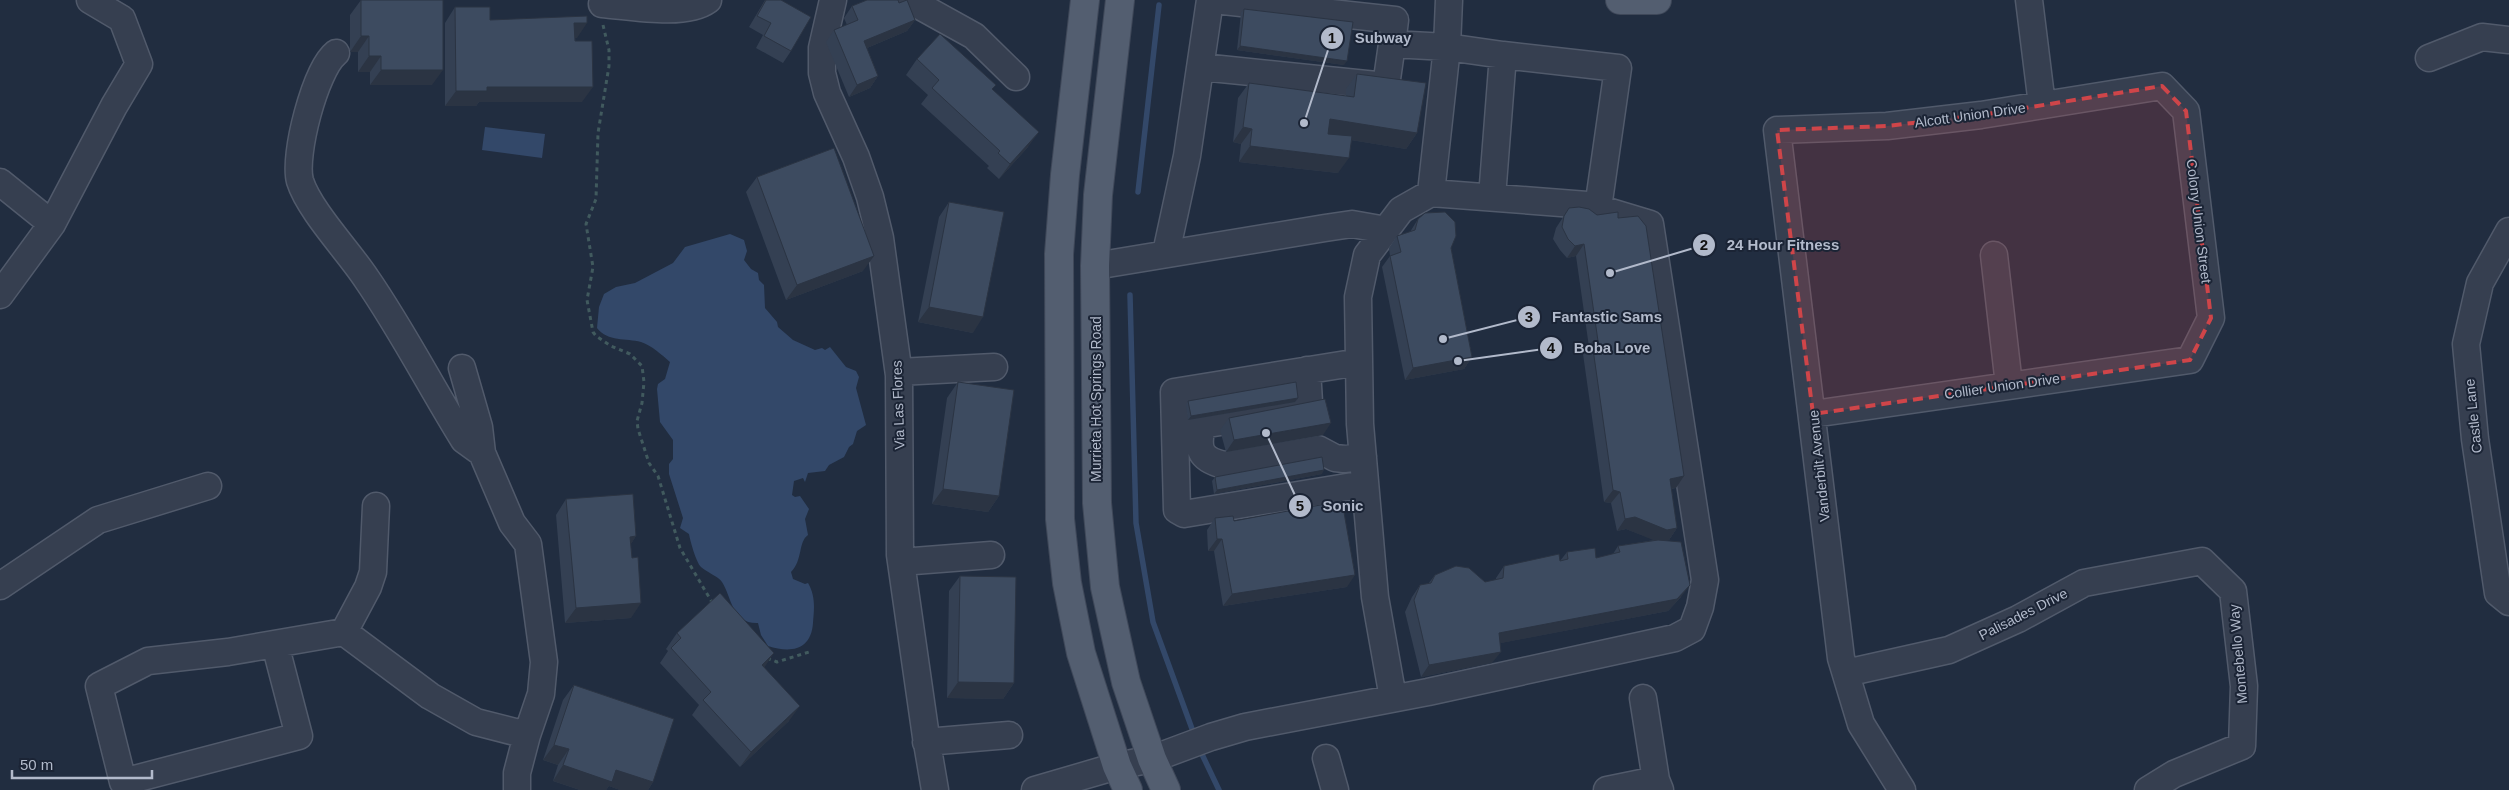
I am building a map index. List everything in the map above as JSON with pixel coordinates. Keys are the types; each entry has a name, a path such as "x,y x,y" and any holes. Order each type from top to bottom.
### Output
{"main road":[{"path":"1085,0 1065,175 1059,254 1060,520 1067,584 1080,653 1122,783"},
{"name":"Murrieta Hot Springs Road","path":"1120,0 1098,195 1095,266 1097,503 1105,587 1126,682 1152,759 1166,790"},
{"path":"1620,0 1657,0"}],"street":[{"path":"0,295 52,224 114,106 139,64 122,19 90,0"},
{"path":"602,4 679,9 701,5 708,0"},
{"name":"Via Las Flores","path":"833,0 822,48 822,73 827,94 856,157 870,197 880,238 899,372 901,562 926,742 936,790"},
{"path":"909,0 974,36 1016,77"},
{"path":"1166,253 1187,156 1201,67 1212,0 1395,20 1386,86 1201,67"},
{"path":"1431,193 1447,48 1449,0"},
{"path":"2029,0 2042,105"},
{"path":"2429,58 2482,37 2509,40"},
{"path":"1392,44 1447,48 1618,68 1598,208"},
{"path":"336,53 317,84 299,162 300,181 312,203 390,315 464,440 482,453"},
{"path":"1492,197 1503,55"},
{"name":"Alcott Union Drive","path":"1777,130 1887,126 1981,115 2162,86"},
{"name":"Colony Union Street","path":"2162,86 2186,110 2211,318 2190,360"},
{"name":"Vanderbilt Avenue","path":"1777,130 1813,414 1841,658 1861,724 1902,790"},
{"path":"0,182 52,224"},
{"path":"1035,790 1122,783 1152,759 1211,737 1245,727 1393,698 1675,638 1692,629 1700,606 1705,580 1650,224 1598,208 1570,203 1431,193 1401,210 1367,255 1358,297 1363,456 1375,597 1393,698"},
{"path":"1095,266 1352,224 1386,230"},
{"name":"Castle Lane","path":"2509,231 2480,284 2466,344 2475,439 2498,593 2509,602"},
{"path":"1994,255 2009,385"},
{"name":"Collier Union Drive","path":"1813,414 2190,360"},
{"path":"1359,362 1174,392 1177,510 1184,514 1365,484"},
{"path":"899,372 994,367"},
{"path":"462,368 480,427 482,453 512,523 528,544 544,662 541,694 516,773 517,790"},
{"path":"1175,430 1300,409 1309,402 1307,370"},
{"path":"1202,425 1198,441 1202,454 1210,462 1224,466 1318,450 1335,458 1344,459 1363,456"},
{"path":"0,586 98,520 208,486"},
{"path":"344,632 368,588 373,572 376,506"},
{"path":"901,562 991,555"},
{"name":"Palisades Drive","path":"1846,673 1948,650 2018,619 2084,583 2202,561"},
{"name":"Montebello Way","path":"2148,790 2174,774 2242,746 2244,686 2233,591 2202,561"},
{"path":"275,644 299,736 123,782 99,686 148,662 228,652 344,632 430,696 476,722 527,735"},
{"path":"1607,790 1658,785 1643,698"},
{"path":"926,742 1008,735"},
{"path":"1326,758 1334,790"}],"path":[{"path":"602,4 604,16 602,29 606,32 609,66 598,133 596,199 586,224 593,267 587,300 592,332 611,346 630,354 642,366 644,382 642,403 637,421 649,463 658,476 680,548 700,584 718,607"},
{"path":"763,654 778,662 809,652"}],"highlighted area":[{"path":"2162,86 2186,111 2211,318 2190,360 1813,414 1777,130 1887,126 1981,115"}],"water":[{"path":"485,127 545,134 542,158 482,150"},
{"path":"730,234 744,240 747,251 744,260 751,269 758,273 759,280 764,285 765,308 777,322 778,327 793,340 815,350 822,348 825,350 830,347 846,367 856,371 859,377 856,388 866,425 857,431 853,444 849,447 844,457 829,465 825,471 808,473 805,482 803,478 794,481 792,495 795,497 800,496 809,509 805,519 808,535 803,542 795,567 791,572 793,579 805,584 808,583 812,593 814,608 811,632 804,644 798,648 784,649 768,646 761,635 758,623 749,622 738,615 722,582 701,567 695,556 689,534 680,528 683,518 669,474 669,464 673,459 673,440 660,422 657,389 658,384 665,379 670,362 645,343 612,338 606,336 597,328 599,307 604,294 616,287 635,283 673,263 685,247"}],"building":[{"path":"361,0 443,0 443,70 381,70 381,56 369,56 369,36 361,36"},
{"path":"766,0 781,0 811,17 791,51 764,36 771,23 757,16"},
{"path":"867,0 898,0 899,3 907,0 915,20 864,41 878,76 857,85 834,30 858,20 852,6"},
{"path":"455,7 490,7 490,20 587,16 587,23 574,23 575,41 592,41 593,87 487,87 487,91 456,91"},
{"path":"1244,9 1353,22 1347,61 1240,46"},
{"path":"940,34 996,85 992,89 1039,132 1010,164 998,153 1000,151 932,88 939,80 917,59"},
{"path":"1357,74 1426,83 1417,133 1330,119 1328,134 1352,136 1349,158 1250,146 1252,129 1243,127 1249,83 1354,97"},
{"path":"834,148 874,256 797,285 757,177"},
{"path":"949,202 1004,212 983,317 929,307"},
{"path":"1569,208 1589,209 1597,215 1618,212 1618,218 1638,216 1646,226 1684,476 1670,479 1677,528 1667,530 1635,517 1625,519 1620,492 1613,490 1592,342 1598,341 1584,244 1575,246 1568,239 1562,227 1564,216"},
{"path":"1445,212 1455,222 1456,236 1451,248 1472,357 1413,368 1390,256 1401,252 1397,236 1415,230 1418,219 1425,213"},
{"path":"958,382 1014,390 999,496 943,489"},
{"path":"1296,382 1298,398 1191,416 1188,401"},
{"path":"1325,399 1331,423 1234,440 1229,418"},
{"path":"1322,457 1324,470 1217,490 1215,477"},
{"path":"633,494 636,536 630,537 632,558 638,557 641,603 576,608 566,499"},
{"path":"1342,501 1355,575 1232,594 1222,539 1217,539 1215,518 1233,516 1234,521"},
{"path":"1658,540 1681,542 1690,585 1677,599 1499,633 1501,652 1429,665 1414,600 1420,585 1431,583 1435,575 1456,566 1469,568 1485,582 1503,578 1504,566 1559,554 1560,561 1568,559 1567,552 1595,548 1596,558 1620,552 1618,546"},
{"path":"960,576 1016,577 1014,683 958,682"},
{"path":"720,593 774,653 762,665 800,706 751,752 703,700 711,692 671,648 681,638 677,633"},
{"path":"574,685 674,719 653,782 616,770 612,782 563,765 569,749 554,745"}],"waterway":[{"path":"1138,192 1159,5"},
{"path":"1130,295 1136,523 1153,622 1195,737"},
{"path":"1199,748 1219,790"}],"place":[{"name":"Subway","path":"1304,123"},
{"name":"24 Hour Fitness","path":"1610,273"},
{"name":"Fantastic Sams","path":"1443,339"},
{"name":"Boba Love","path":"1458,361"},
{"name":"Sonic","path":"1266,433"}]}
